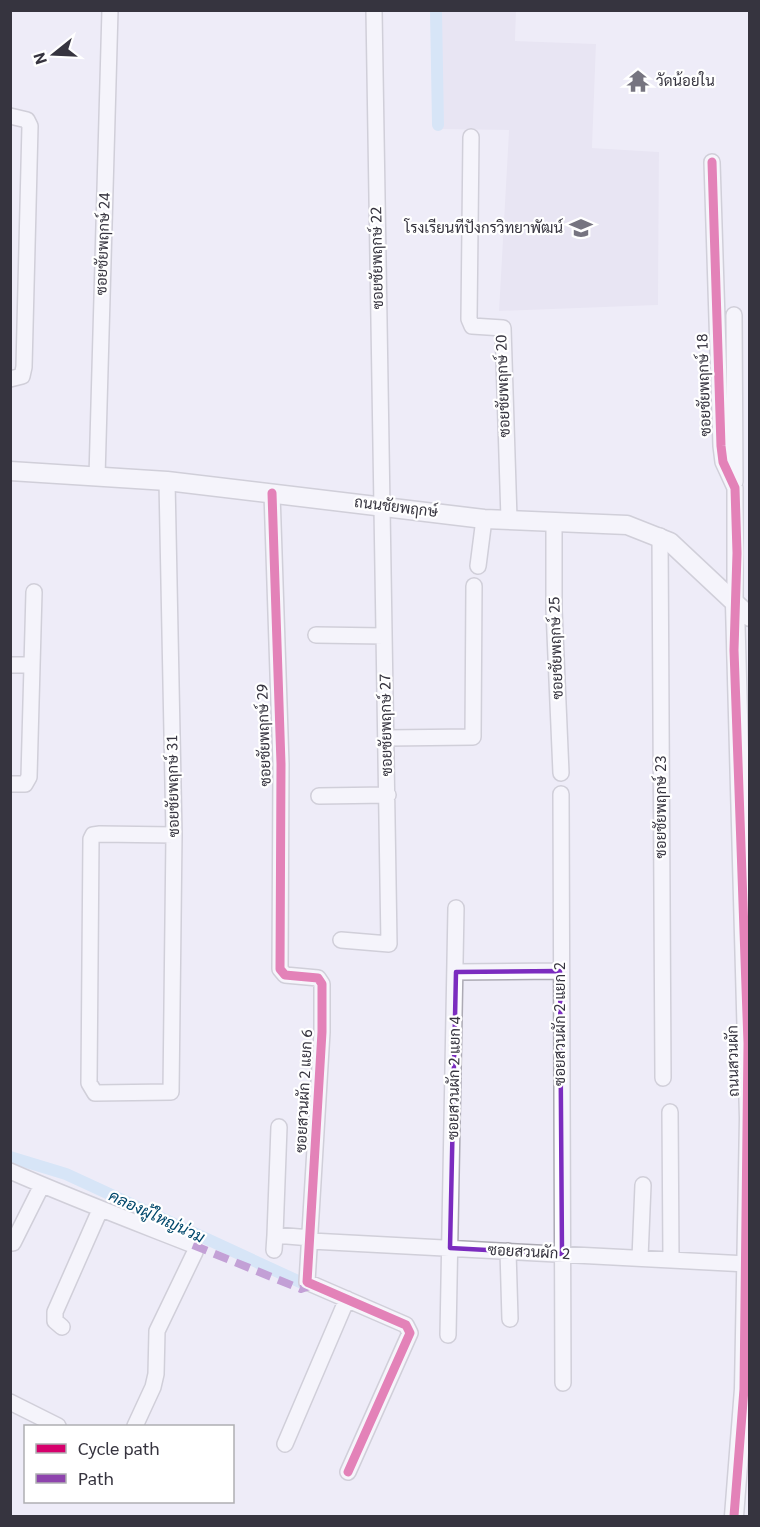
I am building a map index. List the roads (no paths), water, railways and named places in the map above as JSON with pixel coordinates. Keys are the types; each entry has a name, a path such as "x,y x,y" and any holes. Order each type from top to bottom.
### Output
{"street":[{"name":"ซอยชัยพฤกษ์ 24","path":"97,477 110,10"},
{"name":"ซอยชัยพฤกษ์ 22","path":"374,10 382,505"},
{"path":"10,116 27,120 30,126 24,367 22,376 10,379"},
{"name":"ซอยชัยพฤกษ์ 20","path":"471,137 469,319 472,326 503,328 508,519"},
{"name":"ซอยชัยพฤกษ์ 18","path":"712,162 721,447 723,462 735,488"},
{"name":"ซอยชัยพฤกษ์ 18","path":"734,315 735,605"},
{"name":"ถนนชัยพฤกษ์","path":"10,471 167,480 484,519 627,525 660,536 750,617"},
{"name":"ซอยชัยพฤกษ์ 31","path":"167,480 174,836 171,1092 99,1094 90,1088 90,839 93,835 100,834 174,836"},
{"name":"ซอยชัยพฤกษ์ 29","path":"272,492 281,764 280,969 285,975"},
{"name":"ซอยชัยพฤกษ์ 27","path":"341,940 389,944 382,505"},
{"path":"478,566 484,519"},
{"name":"ซอยชัยพฤกษ์ 25","path":"554,522 554,610 561,773"},
{"name":"ซอยชัยพฤกษ์ 23","path":"660,536 663,1078"},
{"path":"387,738 473,737 474,586"},
{"path":"10,784 25,784 28,777 34,592"},
{"name":"ถนนสวนผัก","path":"734,1516 744,1483 748,1043 745,851 735,605"},
{"path":"316,635 384,636"},
{"path":"10,665 32,665"},
{"name":"ซอยสวนผัก 2 แยก 2","path":"561,794 563,1383"},
{"path":"319,796 388,795"},
{"name":"ซอยสวนผัก 2 แยก 4","path":"448,1335 456,908"},
{"path":"456,972 560,971"},
{"name":"ซอยสวนผัก 2 แยก 6","path":"285,975 318,978 322,984 322,1032 311,1240"},
{"path":"670,1112 671,1260"},
{"name":"ซอยสวนผัก 2","path":"279,1127 275,1243 311,1240 747,1263"},
{"path":"10,1171 100,1210 138,1222 193,1245 192,1258 157,1331 155,1380 135,1425"},
{"path":"13,1243 42,1185"},
{"path":"640,1258 643,1185"},
{"path":"62,1326 55,1321 55,1312 100,1210"},
{"path":"311,1240 308,1282 406,1325 410,1333 348,1472"},
{"path":"508,1251 510,1319"},
{"path":"285,1444 347,1299"},
{"path":"10,1402 56,1425"}],"waterway":[{"path":"436,10 438,125"},
{"name":"คลองผู้ใหญ่น่วม","path":"10,1157 66,1174 300,1282"}],"place":[{"name":"วัดน้อยใน","path":"638,81"},
{"name":"โรงเรียนทีปังกรวิทยาพัฒน์","path":"581,228"}]}
